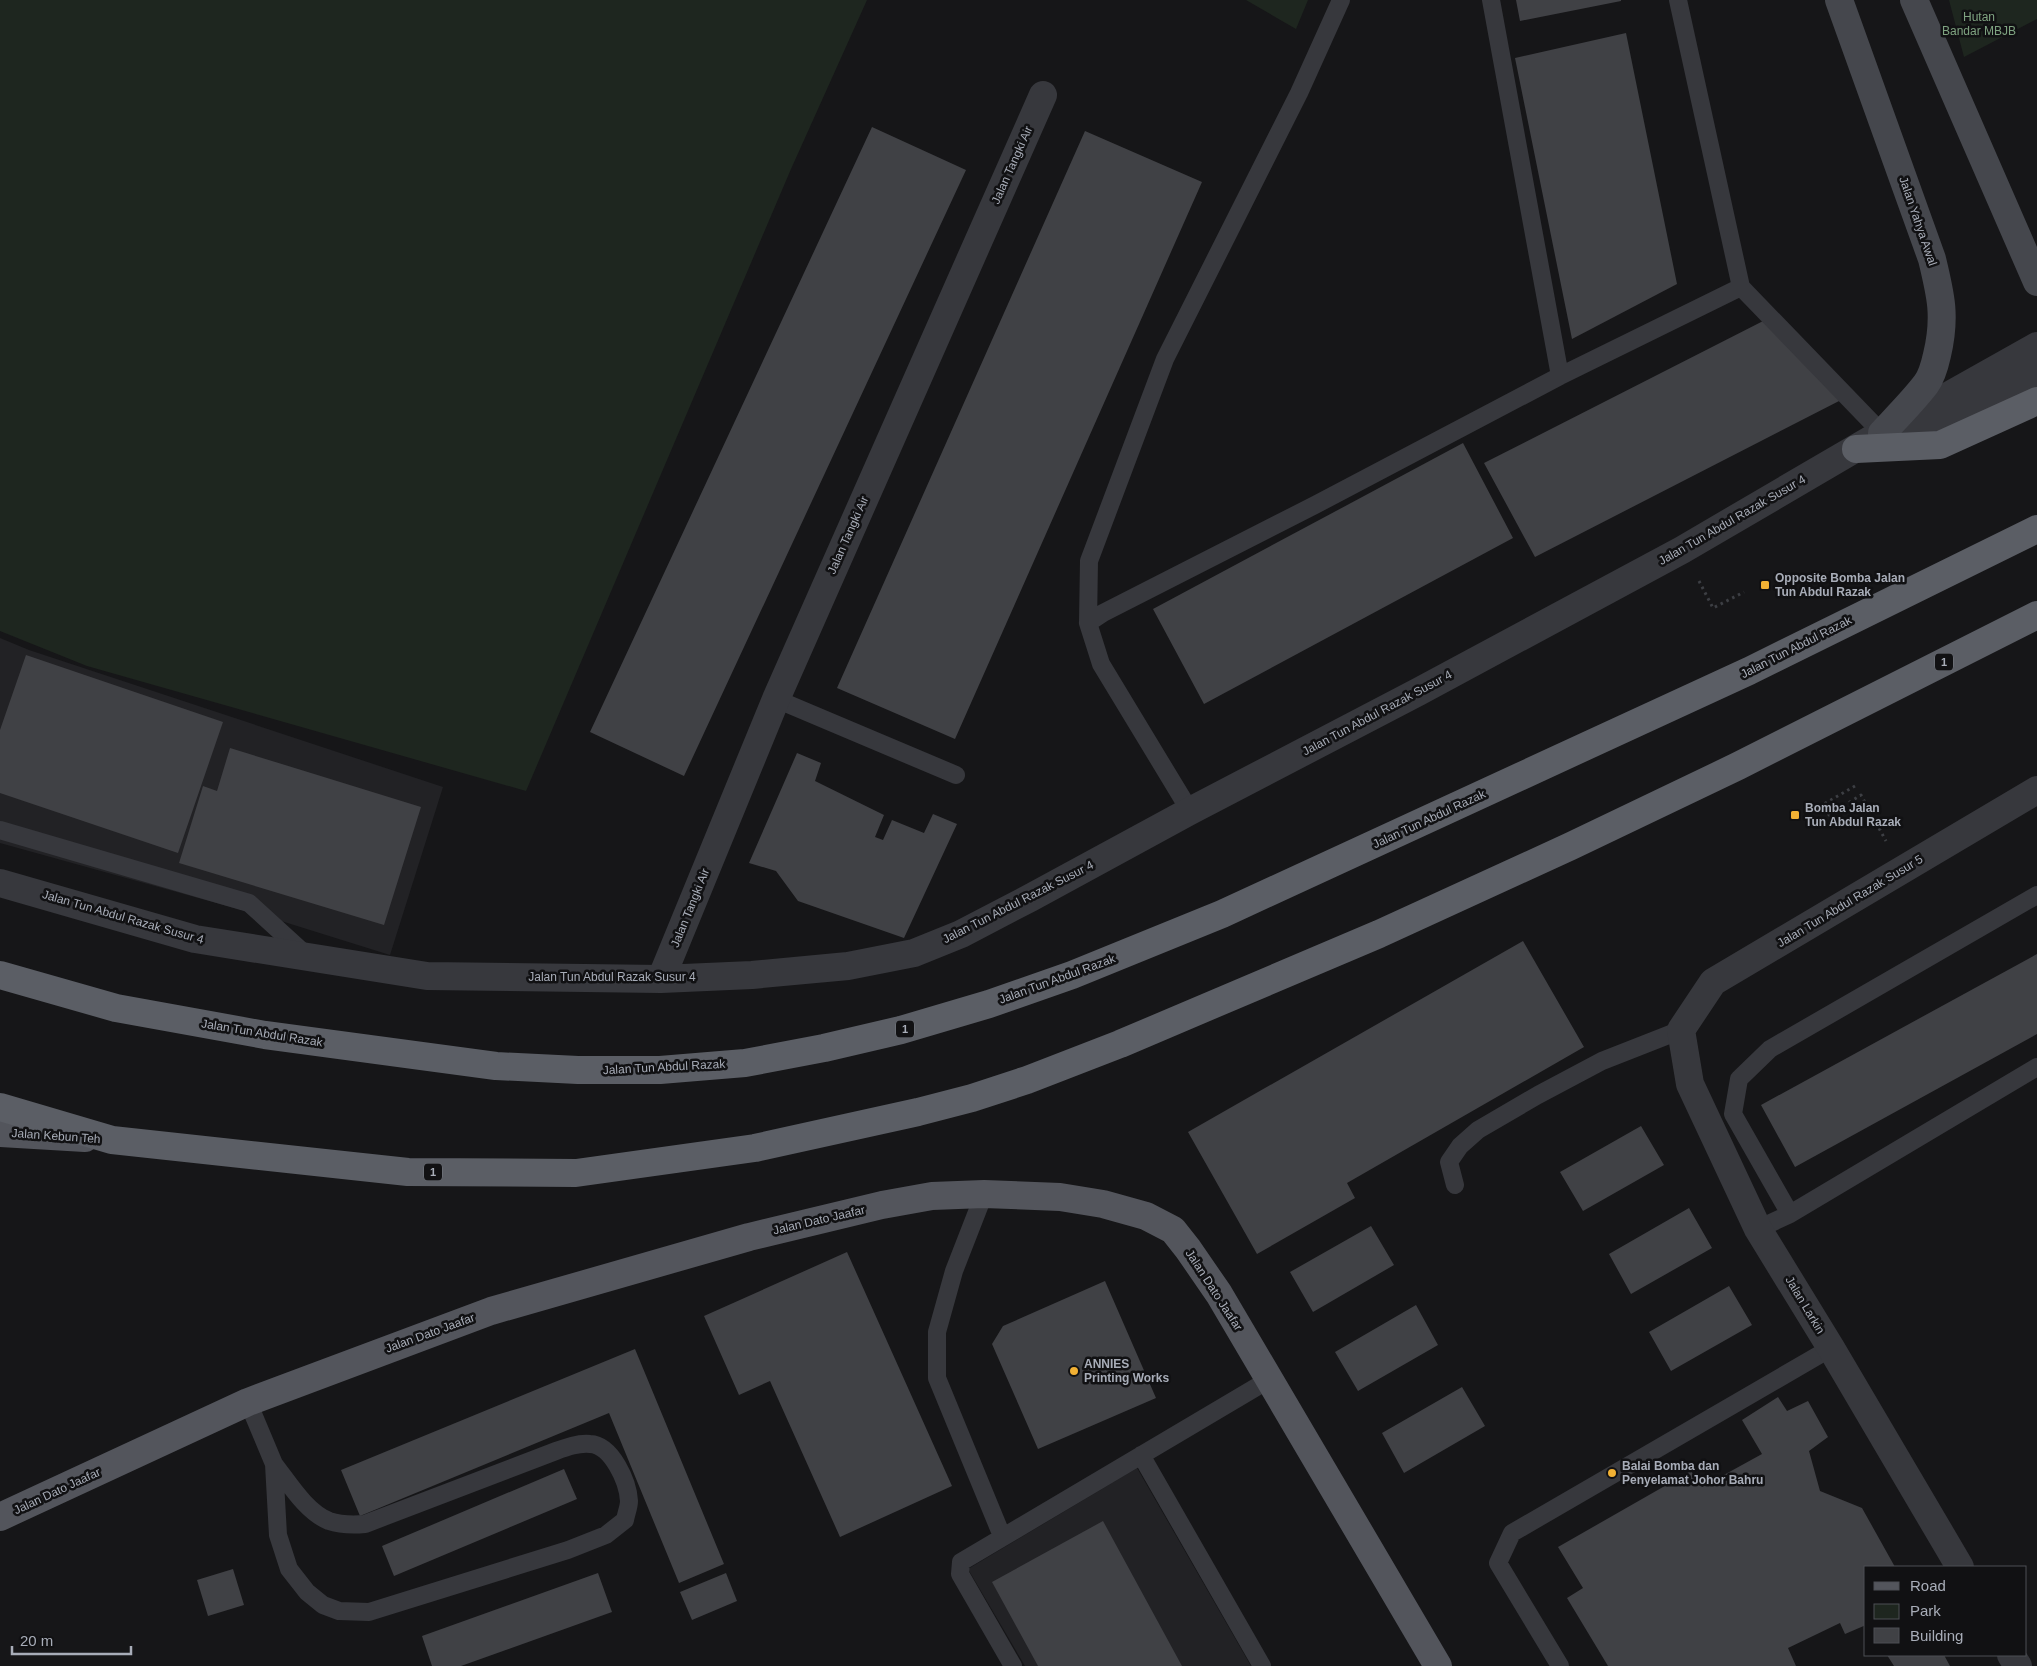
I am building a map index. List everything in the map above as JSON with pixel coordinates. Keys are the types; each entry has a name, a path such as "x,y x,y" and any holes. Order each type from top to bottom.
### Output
{"highway":[{"path":"1856,448 1940,445 2037,401"},
{"name":"Jalan Tun Abdul Razak","path":"0,974 116,1008 265,1035 496,1066 578,1070 660,1070 745,1063 824,1048 901,1030 989,1004 1072,975 1222,914 1749,671 2037,529"},
{"name":"1","path":"0,1106 112,1140 408,1172 576,1173 755,1148 836,1132 972,1098 1027,1080 1120,1044 1379,934 1572,846 1729,770 2037,615"}],"main road":[{"name":"Jalan Yahya Awal","path":"1839,0 1932,259 1942,298 1943,324 1935,364 1928,382 1882,433"},
{"path":"1914,0 2037,282"},
{"name":"Jalan Kebun Teh","path":"0,1133 112,1140"},
{"name":"Jalan Dato Jaafar","path":"0,1518 248,1402 491,1311 749,1236 882,1205 932,1196 984,1194 1060,1197 1103,1204 1146,1216 1173,1230 1219,1294 1438,1666"}],"street":[{"name":"Jalan Tangki Air","path":"662,979 776,699 1043,95"},
{"name":"Jalan Tun Abdul Razak Susur 4","path":"0,883 195,939 427,976 662,979 752,975 848,966 914,953 961,934 1022,903 1190,811 1418,692 1682,550 1882,433 2037,346"},
{"path":"1882,433 1927,431 2037,372"},
{"name":"Jalan Tun Abdul Razak Susur 5","path":"1681,1030 1713,982 2037,790"},
{"name":"Jalan Larkin","path":"1681,1030 1690,1084 1758,1229 1831,1348 1959,1566"}],"lane":[{"path":"1190,811 1102,664 1088,623 1089,562 1165,359 1300,93 1341,0"},
{"path":"1491,0 1560,376"},
{"path":"1678,0 1741,287 1882,433"},
{"path":"1088,623 1103,613 1316,506 1560,376 1741,287"},
{"path":"776,699 956,775"},
{"path":"0,830 249,903 308,957"},
{"path":"1790,1214 1733,1114 1739,1080 1770,1049 2037,895"},
{"path":"1455,1185 1449,1162 1460,1146 1478,1130 1602,1061 1681,1030"},
{"path":"1758,1229 1790,1214 2037,1067"},
{"path":"984,1194 954,1271 937,1332 936,1378 1002,1536"},
{"path":"1560,1666 1498,1563 1512,1533 1831,1348"},
{"path":"1013,1666 960,1574 961,1562 1270,1379"},
{"path":"248,1402 274,1464 310,1507 328,1521 348,1525 364,1524 576,1444 592,1444 606,1450 621,1470 629,1501 625,1520 606,1535 568,1550 369,1612 340,1611 323,1605 307,1592 289,1569 278,1535 274,1464"},
{"path":"1141,1455 1262,1666"}],"path":[{"path":"1714,608 1744,592"},
{"path":"1855,786 1824,804 1830,815 1861,795 1902,870"}],"shaded area":[{"path":"0,638 29,650 443,787 390,955 278,920 0,843"},
{"path":"1137,1468 1251,1666 1025,1666 968,1569"}],"green space":[{"path":"0,0 867,0 791,169 526,791 87,666 0,631"},
{"path":"1246,0 1308,0 1296,29"},
{"name":"Hutan Bandar MBJB","path":"1949,0 2037,0 2037,19 1964,57"}],"building":[{"path":"1516,0 1621,0 1621,1 1520,21"},
{"path":"1626,33 1677,284 1572,339 1515,58"},
{"path":"872,127 966,170 684,776 590,732"},
{"path":"1085,131 1202,182 955,739 837,688"},
{"path":"1769,318 1841,400 1535,557 1484,463"},
{"path":"1463,443 1513,538 1204,704 1153,609"},
{"path":"26,655 223,722 178,853 0,793 0,730"},
{"path":"230,748 421,807 384,925 179,863 203,786 217,791"},
{"path":"797,753 821,763 815,781 884,815 875,837 883,840 892,820 924,833 933,814 957,824 904,938 798,901 776,871 749,863"},
{"path":"1523,941 1584,1047 1347,1183 1355,1198 1257,1254 1188,1132"},
{"path":"2037,954 2037,1034 1795,1167 1761,1105"},
{"path":"1641,1126 1664,1165 1583,1211 1560,1172"},
{"path":"1689,1208 1712,1248 1631,1294 1609,1254"},
{"path":"1371,1226 1394,1265 1313,1312 1290,1272"},
{"path":"847,1252 952,1486 840,1537 770,1381 739,1395 704,1316"},
{"name":"ANNIES Printing Works","path":"1105,1281 1156,1398 1038,1449 992,1344 1003,1326"},
{"path":"1729,1286 1752,1325 1671,1371 1649,1332"},
{"path":"1416,1305 1438,1345 1358,1391 1335,1352"},
{"path":"635,1349 724,1564 679,1583 609,1413 360,1516 341,1470"},
{"path":"1462,1387 1485,1426 1404,1473 1382,1433"},
{"path":"1778,1397 1787,1411 1808,1401 1828,1437 1809,1451 1820,1491 1862,1508 1894,1566 1864,1566 1864,1626 1845,1634 1840,1623 1788,1648 1796,1666 1608,1666 1567,1598 1583,1588 1558,1547 1691,1471 1702,1487 1762,1454 1742,1420"},
{"path":"564,1469 577,1499 394,1576 382,1546"},
{"path":"1103,1521 1182,1666 1038,1666 992,1582"},
{"path":"233,1569 244,1605 208,1616 197,1580"},
{"path":"598,1573 612,1612 461,1666 432,1666 422,1636"},
{"path":"726,1573 737,1601 692,1620 680,1592"},
{"path":"1888,1656 1945,1656 1950,1666 1894,1666"}],"place":[{"name":"Opposite Bomba Jalan Tun Abdul Razak","path":"1765,585"},
{"name":"Bomba Jalan Tun Abdul Razak","path":"1795,815"},
{"name":"ANNIES Printing Works","path":"1074,1371"},
{"name":"Balai Bomba dan Penyelamat Johor Bahru","path":"1612,1473"}]}
